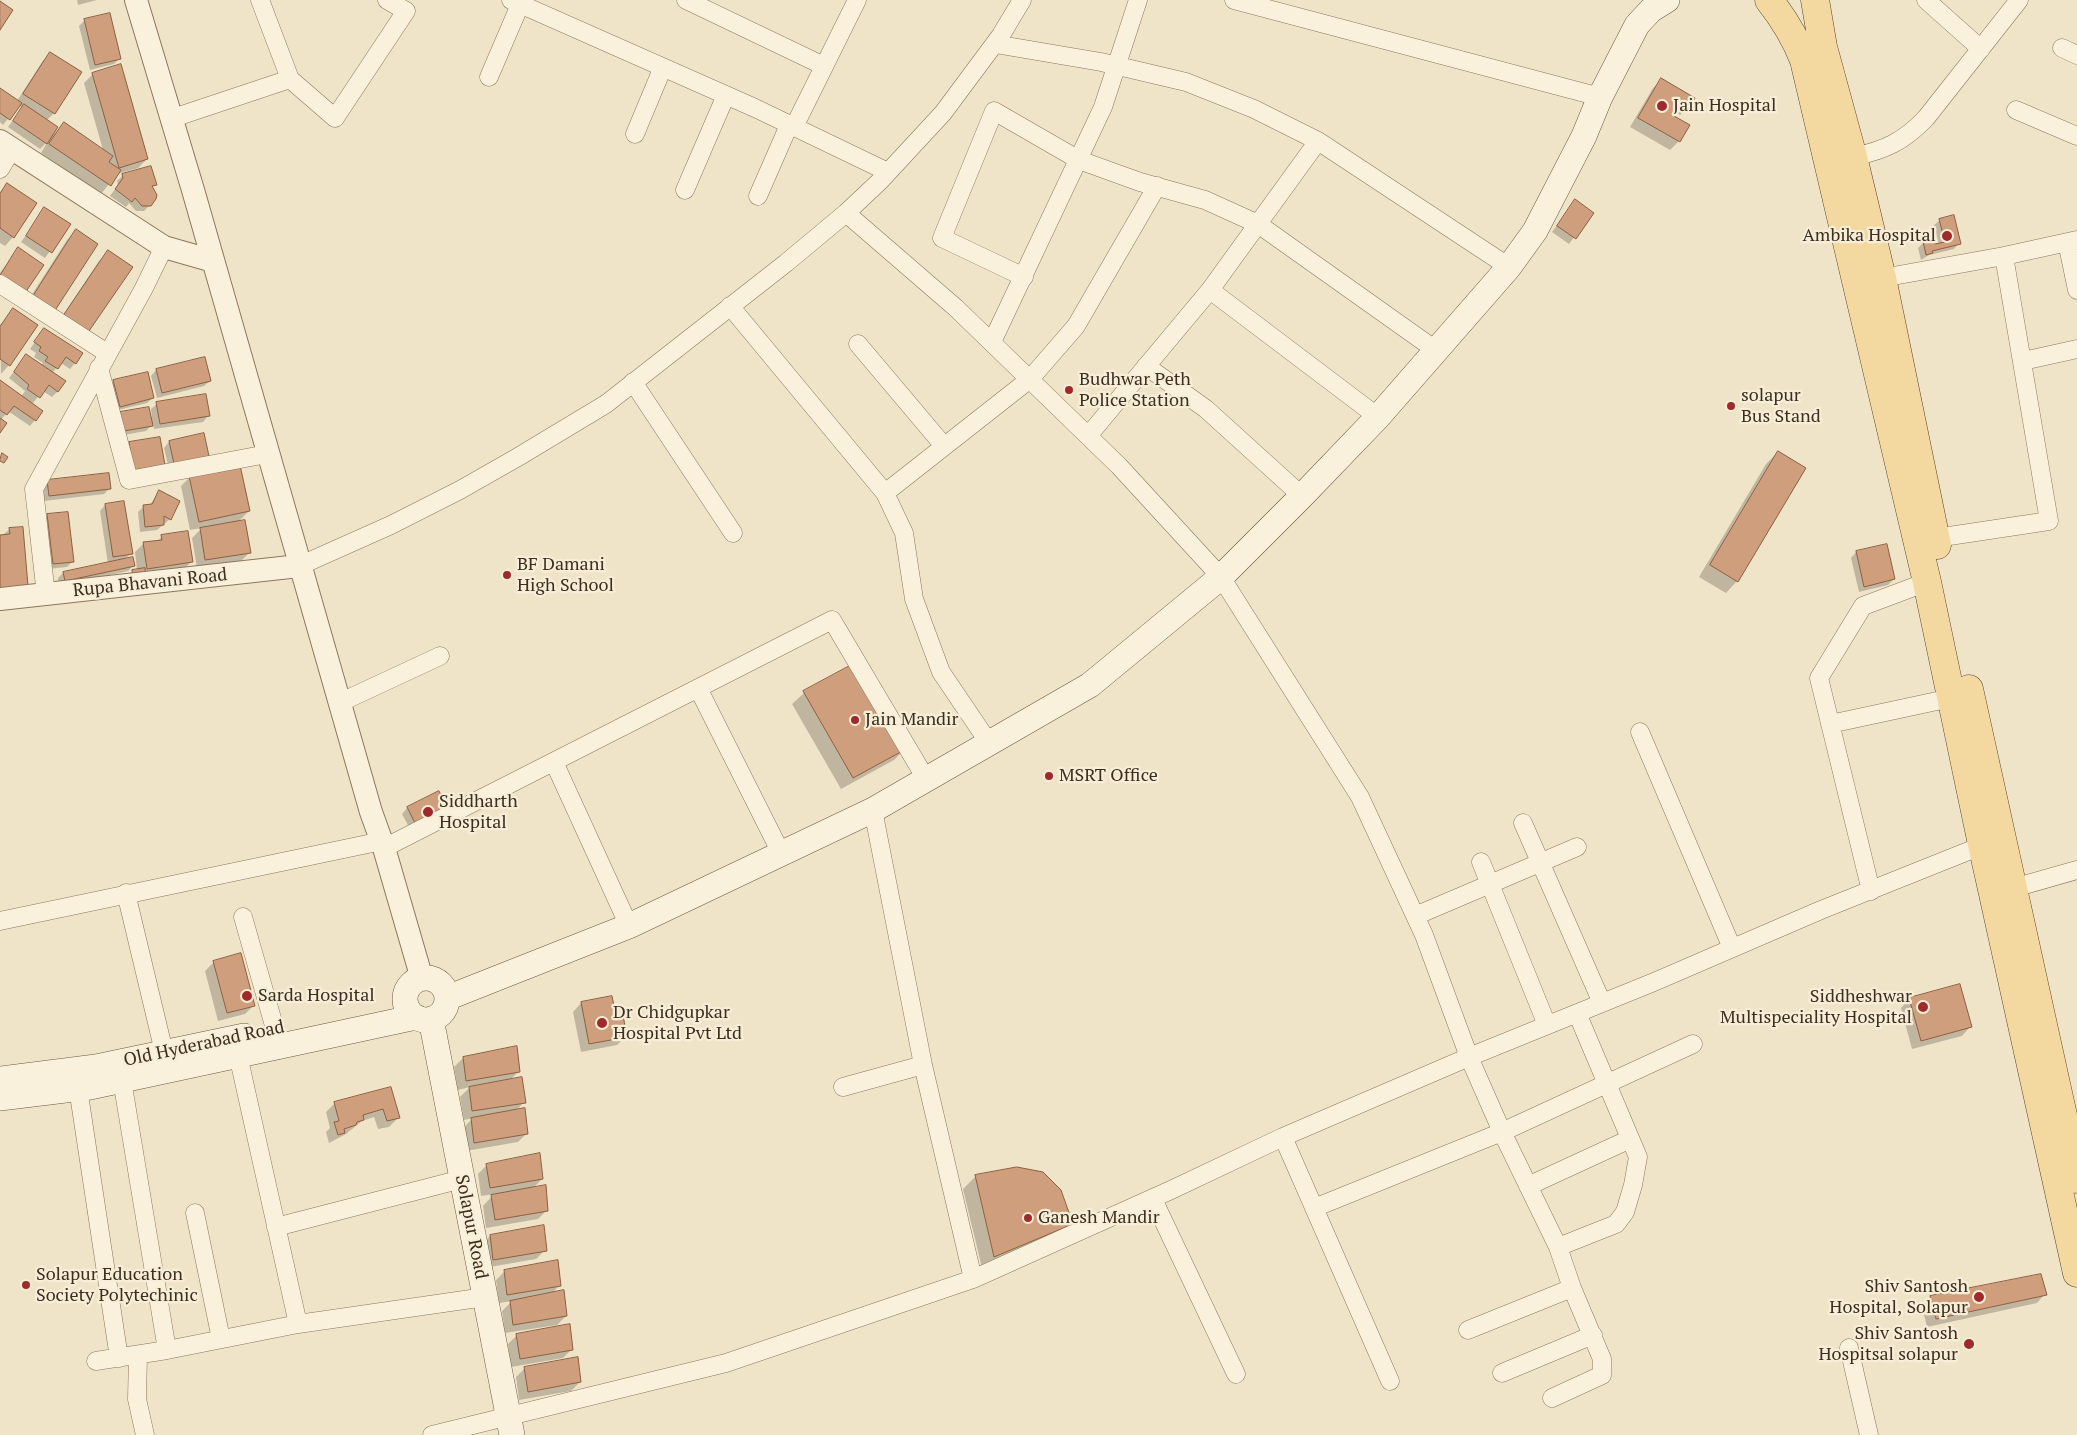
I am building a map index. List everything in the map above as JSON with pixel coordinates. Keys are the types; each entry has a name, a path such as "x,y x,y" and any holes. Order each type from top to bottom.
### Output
{"main road":[{"path":"447,998 630,926 873,810 1090,685 1221,577 1378,417 1509,267 1535,231 1584,136 1600,97 1637,26 1651,10 1667,0"},
{"path":"1769,0 1785,21 1796,40 1804,60 1927,582 1951,698 1992,842"},
{"path":"1777,0 1784,0"},
{"path":"1814,0 1823,47 1853,157 1882,278 1936,538 1992,842 2077,1273"},
{"path":"2003,891 2071,1123 2077,1179"},
{"path":"0,1098 122,1080 238,1055 417,1012 441,1014 446,1006 447,998 442,985 429,978 412,984 406,993 417,1012"},
{"name":"Old Hyderabad Road","path":"0,1078 96,1067 274,1029 417,1012"},
{"name":"Solapur Road","path":"417,1012 462,1179 510,1425"}],"street":[{"path":"136,0 213,261 370,812 383,845 422,979"},
{"path":"260,0 290,79 335,118 406,11 387,0"},
{"path":"686,0 824,66"},
{"path":"758,196 857,0"},
{"path":"299,566 460,490 606,404 846,213 888,172 943,113 995,44 1022,0"},
{"path":"992,342 1103,108 1138,0"},
{"path":"1234,0 1600,97"},
{"path":"1926,0 1981,49"},
{"path":"1853,157 1878,152 1911,133 1926,118 2018,0"},
{"path":"489,77 518,1 726,95 888,172"},
{"path":"995,44 1116,66 1186,82 1254,109 1318,141 1509,267"},
{"path":"635,134 663,67"},
{"path":"170,119 290,79"},
{"path":"685,190 726,95"},
{"path":"2016,110 2077,136"},
{"path":"1024,277 942,238 994,111 1079,160 1205,200 1258,224 1437,351"},
{"path":"1088,436 1210,290 1318,141"},
{"path":"0,169 6,145 164,246 213,261"},
{"path":"885,493 1030,379 1076,326 1157,186"},
{"path":"846,213 956,308 992,342 1119,466 1221,577 1360,797 1415,916 1469,1057 1502,1132 1558,1247 1572,1288 1602,1360 1602,1375 1552,1398"},
{"path":"1882,278 2004,256 2072,241 2077,290"},
{"path":"46,595 34,489 144,288 164,246"},
{"path":"1936,538 2049,520 2004,256"},
{"path":"0,284 103,361 129,480 267,454"},
{"path":"1210,290 1378,417"},
{"path":"730,306 885,493 904,533 914,598 942,672 989,743"},
{"path":"858,344 944,446"},
{"path":"2023,361 2077,349"},
{"path":"1146,366 1206,409 1302,496"},
{"path":"633,382 733,532"},
{"name":"Rupa Bhavani Road","path":"0,599 299,566"},
{"path":"1871,891 1819,678 1863,606 1927,582"},
{"path":"0,921 126,893 383,845 554,762 832,620 926,779"},
{"path":"339,703 440,656"},
{"path":"698,688 781,853"},
{"path":"1830,724 1951,698"},
{"path":"1640,732 1732,948"},
{"path":"554,762 630,926"},
{"path":"873,810 923,1064 973,1279"},
{"path":"1523,823 1602,1003"},
{"path":"432,1435 510,1425 726,1363 973,1279 1153,1199 1283,1137 1469,1057 1992,842"},
{"path":"1415,916 1577,846"},
{"path":"1481,862 1547,1026"},
{"path":"2003,891 2077,870"},
{"path":"126,893 164,1052"},
{"path":"243,917 274,1029"},
{"path":"1558,1247 1616,1224 1625,1212 1633,1185 1638,1157 1577,1013"},
{"path":"1314,1208 1502,1132 1693,1044"},
{"path":"238,1055 298,1324"},
{"path":"843,1087 923,1064"},
{"path":"122,1080 167,1350"},
{"path":"78,1088 119,1358"},
{"path":"1283,1137 1390,1381"},
{"path":"1528,1186 1630,1139"},
{"path":"276,1227 462,1179"},
{"path":"1153,1199 1236,1374"},
{"path":"194,1213 222,1339"},
{"path":"1468,1330 1572,1288"},
{"path":"96,1361 167,1350 298,1324 485,1297"},
{"path":"1502,1373 1593,1335"},
{"path":"1849,1348 1869,1435"},
{"path":"138,1355 137,1399 145,1435"}],"building":[{"path":"0,1 13,10 0,30"},
{"path":"110,13 121,59 95,65 84,19"},
{"path":"50,52 82,72 55,114 23,94"},
{"path":"121,64 148,159 119,168 92,73"},
{"path":"1661,78 1695,98 1690,107 1682,102 1674,116 1690,125 1680,142 1638,118"},
{"path":"0,88 22,103 10,120 0,113"},
{"path":"24,104 58,127 47,144 13,121"},
{"path":"64,122 113,156 109,162 121,170 111,186 49,144"},
{"path":"151,166 157,185 152,186 157,195 151,206 142,206 135,198 132,202 115,189 123,178 122,174"},
{"path":"7,183 37,203 14,238 0,228 0,194"},
{"path":"1575,199 1594,213 1576,239 1557,226"},
{"path":"44,207 71,224 52,253 26,236"},
{"path":"1954,215 1961,244 1932,251 1933,253 1926,255 1923,241 1934,239 1935,244 1945,242 1939,219"},
{"path":"76,229 98,244 54,312 32,298"},
{"path":"18,247 44,265 25,293 0,276"},
{"path":"108,250 133,267 89,331 64,315"},
{"path":"13,308 38,325 10,366 0,359 0,327"},
{"path":"44,328 83,353 76,364 66,357 58,369 45,361 48,357 39,351 41,347 34,342"},
{"path":"26,354 66,381 58,392 49,385 40,398 27,389 29,385 14,372"},
{"path":"205,357 211,381 162,393 156,369"},
{"path":"148,372 154,398 120,407 113,380"},
{"path":"0,380 43,411 36,421 14,406 7,415 0,410"},
{"path":"206,394 210,416 160,424 156,402"},
{"path":"149,407 153,426 124,431 120,412"},
{"path":"0,418 7,423 0,433"},
{"path":"204,433 209,456 174,464 169,441"},
{"path":"160,437 165,465 133,470 129,442"},
{"path":"1778,451 1806,468 1738,582 1710,565"},
{"path":"2,453 8,457 4,463 0,461"},
{"path":"240,465 250,511 199,522 189,476"},
{"path":"109,473 111,489 49,496 47,480"},
{"path":"159,490 180,501 171,520 164,516 164,525 145,527 143,505 152,504"},
{"path":"124,501 133,554 113,557 105,504"},
{"path":"68,512 74,562 53,564 47,514"},
{"path":"245,520 251,553 205,560 200,528"},
{"path":"23,527 28,586 0,588 0,535 10,534 9,528"},
{"path":"188,531 193,562 147,569 143,542 162,540 161,535"},
{"path":"1887,544 1895,579 1864,587 1856,551"},
{"path":"133,557 135,566 65,581 63,572"},
{"path":"145,568 146,576 133,578 132,570"},
{"name":"Jain Mandir","path":"857,662 908,748 853,778 803,691"},
{"path":"439,791 449,810 417,827 407,807"},
{"path":"241,953 255,1006 227,1013 213,961"},
{"name":"Siddheshwar Multispeciality Hospital","path":"1960,984 1972,1027 1921,1041 1909,998"},
{"path":"612,996 616,1016 623,1015 627,1037 589,1044 581,1002"},
{"path":"517,1046 520,1072 466,1081 463,1057"},
{"path":"522,1077 526,1103 472,1111 469,1087"},
{"path":"391,1087 400,1118 387,1121 383,1109 363,1115 364,1120 344,1129 345,1133 338,1135 334,1122 339,1121 334,1102"},
{"path":"525,1108 528,1134 474,1143 471,1118"},
{"path":"540,1153 543,1179 490,1188 486,1164"},
{"name":"Ganesh Mandir","path":"1017,1167 1043,1172 1061,1190 1073,1224 994,1257 975,1175"},
{"path":"546,1185 548,1211 495,1220 491,1195"},
{"path":"544,1225 547,1251 493,1260 490,1235"},
{"path":"558,1260 561,1286 507,1295 504,1270"},
{"path":"2041,1274 2047,1295 1936,1319 1930,1296"},
{"path":"564,1290 567,1316 513,1325 510,1301"},
{"path":"570,1324 573,1350 520,1359 516,1334"},
{"path":"578,1357 581,1382 528,1392 524,1367"}],"place":[{"name":"Jain Hospital","path":"1662,106"},
{"name":"Ambika Hospital","path":"1947,236"},
{"name":"Budhwar Peth Police Station","path":"1069,390"},
{"name":"solapur Bus Stand","path":"1731,406"},
{"name":"BF Damani High School","path":"507,575"},
{"name":"Jain Mandir","path":"855,720"},
{"name":"MSRT Office","path":"1049,776"},
{"name":"Siddharth Hospital","path":"428,812"},
{"name":"Sarda Hospital","path":"247,996"},
{"name":"Siddheshwar Multispeciality Hospital","path":"1923,1007"},
{"name":"Dr Chidgupkar Hospital Pvt Ltd","path":"602,1023"},
{"name":"Ganesh Mandir","path":"1028,1218"},
{"name":"Solapur Education Society Polytechinic","path":"26,1285"},
{"name":"Shiv Santosh Hospital, Solapur","path":"1979,1297"},
{"name":"Shiv Santosh Hospitsal solapur","path":"1969,1344"}]}
